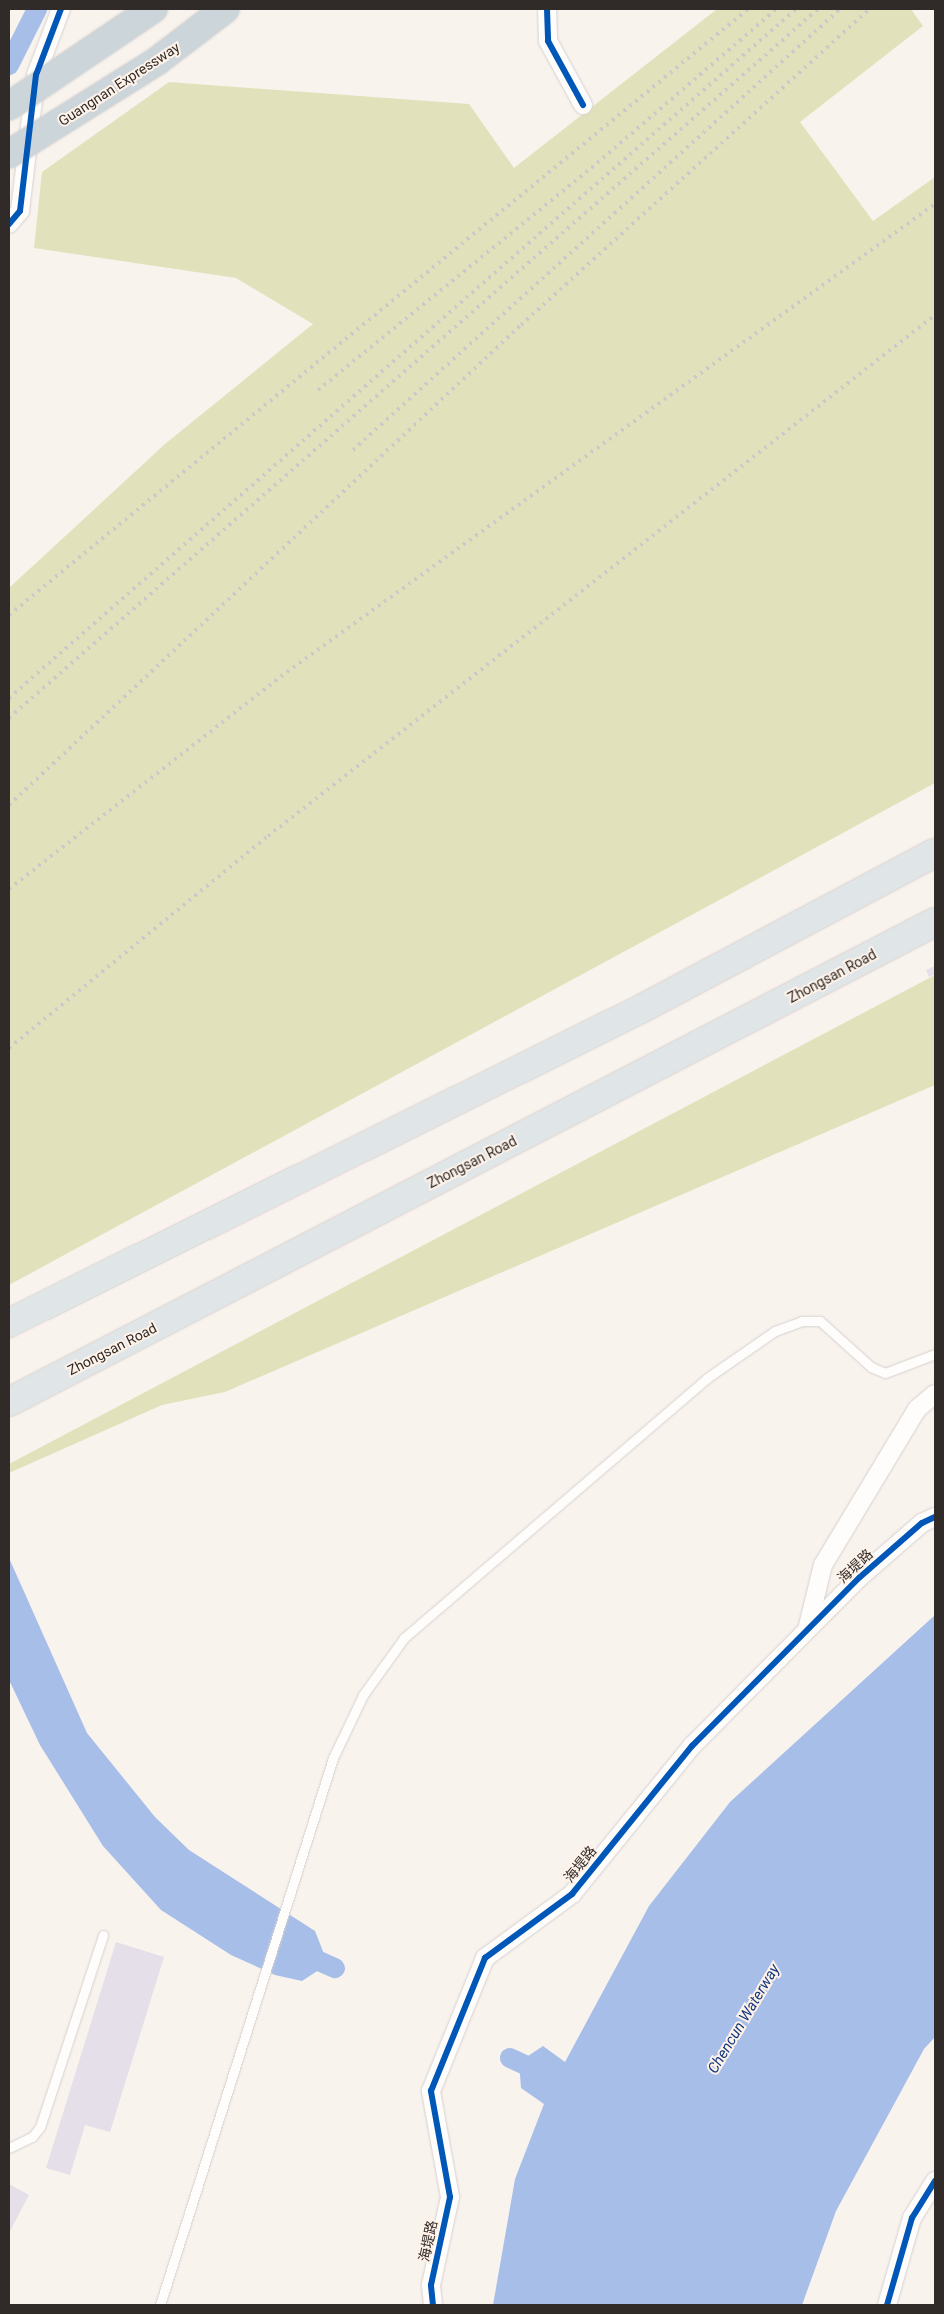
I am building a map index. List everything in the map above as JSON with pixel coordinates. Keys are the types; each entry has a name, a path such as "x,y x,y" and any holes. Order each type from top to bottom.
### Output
{"highway":[{"path":"9,106 153,9"},
{"name":"Guangnan Expressway","path":"9,154 157,61 225,9"}],"main road":[{"path":"9,1323 641,1009 935,853"},
{"name":"Zhongsan Road","path":"9,1402 935,922"}],"street":[{"path":"9,224 20,211 36,75 61,9"},
{"path":"547,9 548,41 583,105"},
{"path":"807,1631 823,1565 917,1410 935,1394"},
{"name":"海堤路","path":"432,2305 431,2285 450,2197 431,2091 485,1958 572,1894 692,1746 867,1571 935,1517"},
{"path":"887,2305 912,2218 935,2180"}],"lane":[{"path":"160,2305 262,1989 338,1743 380,1668 426,1616 654,1422 707,1378 775,1332 802,1321 826,1325 871,1367 885,1374 935,1354"},
{"path":"9,2148 32,2137 40,2127 103,1935"}],"green space":[{"path":"717,9 911,9 923,26 800,122 873,221 935,177 935,783 9,1285 9,588 165,444 313,324 236,278 34,248 42,172 169,82 469,104 514,168"},
{"path":"935,975 935,1085 225,1392 162,1405 9,1473 9,1464"}],"water":[{"path":"9,1558 87,1733 155,1817 189,1850 315,1931 328,1964 302,1981 275,1975 231,1955 161,1910 103,1846 40,1745 9,1680"},
{"name":"Chencun Waterway","path":"935,1615 935,2037 924,2049 836,2211 802,2305 493,2305 515,2179 544,2104 521,2088 519,2062 543,2046 565,2062 649,1906 730,1802"}],"building":[{"path":"935,966 935,974 929,977 926,970"},
{"path":"116,1942 164,1957 110,2132 85,2125 70,2175 46,2168"},
{"path":"9,2184 29,2195 9,2233"}],"waterway":[{"path":"9,65 37,9"},
{"path":"303,1954 335,1968"},
{"path":"510,2058 544,2074"}],"railway":[{"path":"9,615 748,9"},
{"path":"318,390 603,158 776,9"},
{"path":"9,698 796,9"},
{"path":"9,718 818,9"},
{"path":"353,450 840,9"},
{"path":"9,805 521,325 870,9"},
{"path":"9,889 287,672 935,204"},
{"path":"9,1048 268,836 935,315"}],"cycle path":[{"path":"9,224 20,211 36,75 61,9"},
{"path":"547,9 548,41 583,105"},
{"path":"433,2305 431,2285 450,2197 431,2091 485,1958 572,1894 692,1746 860,1577 922,1523 935,1517"},
{"path":"887,2305 912,2218 935,2181"}]}
